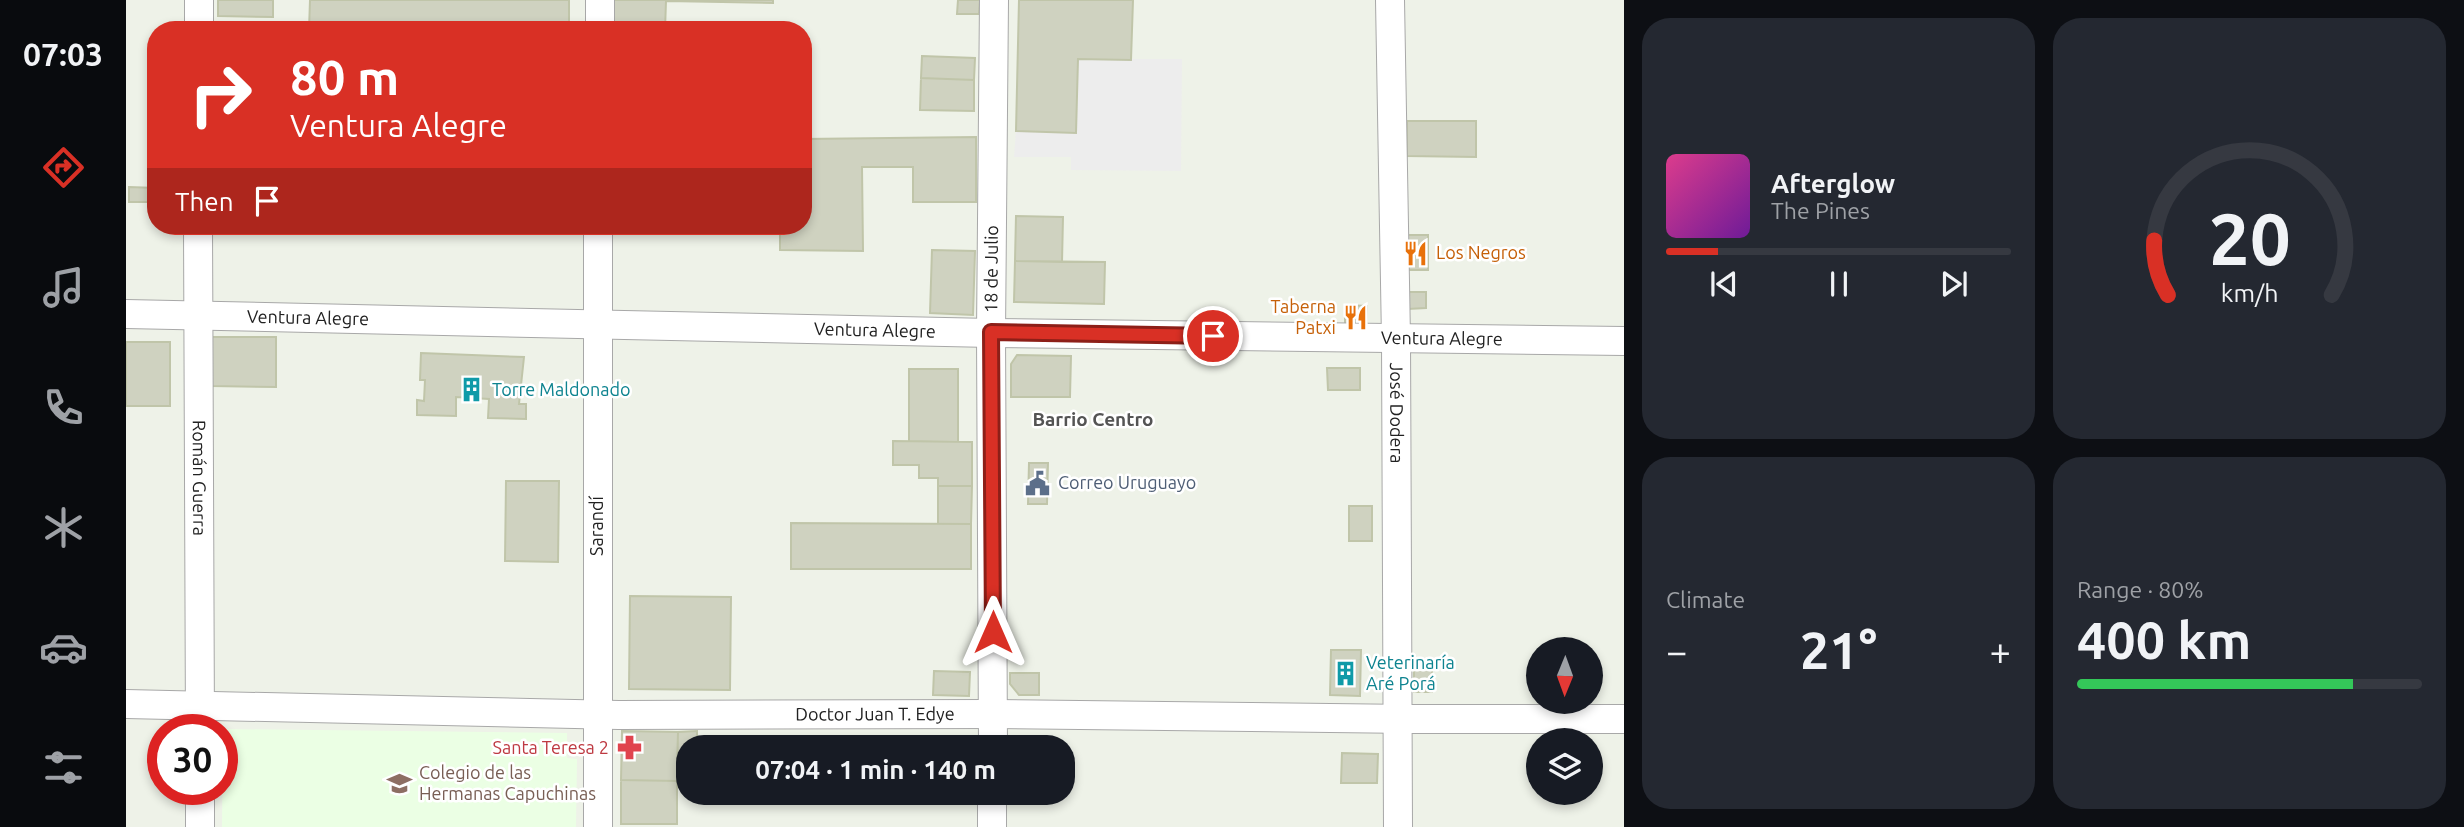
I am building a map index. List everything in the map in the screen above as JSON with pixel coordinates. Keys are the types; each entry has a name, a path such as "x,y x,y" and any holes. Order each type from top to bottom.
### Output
{"street":[{"path":"199,0 199,21"},
{"path":"600,0 600,21"},
{"name":"18 de Julio","path":"993,735 991,332 994,0"},
{"name":"José Dodera","path":"1390,0 1396,339 1398,827"},
{"name":"Román Guerra","path":"198,235 200,714"},
{"name":"Sarandí","path":"597,235 598,827"},
{"name":"Ventura Alegre","path":"126,314 991,332 1624,341"},
{"name":"Doctor Juan T. Edye","path":"126,704 183,714"},
{"name":"Doctor Juan T. Edye","path":"238,717 993,714 1624,719"},
{"path":"200,805 200,827"},
{"path":"992,805 992,827"}],"shaded area":[{"path":"1078,59 1182,59 1181,171 1071,170 1071,157 1014,157 1016,131 1076,133"},
{"name":"Colegio de las Hermanas Capuchinas","path":"238,729 567,733 567,758 577,759 576,827 222,827 222,805 238,805"}],"building":[{"path":"218,0 273,0 273,17 218,16"},
{"path":"310,0 569,0 569,21 309,21"},
{"path":"612,0 773,0 773,3 666,1 665,21 612,21"},
{"path":"958,0 980,0 979,14 957,14"},
{"path":"1019,0 1133,0 1131,60 1078,59 1076,133 1016,131"},
{"path":"922,56 975,58 974,80 921,78"},
{"path":"921,78 974,80 974,111 920,110"},
{"path":"1407,121 1476,121 1476,157 1407,156"},
{"path":"976,137 976,202 913,202 913,167 862,167 863,251 780,250 780,235 812,235 812,139"},
{"path":"129,187 147,188 147,202 129,202"},
{"path":"1016,216 1063,217 1062,262 1015,261"},
{"name":"Los Negros","path":"1404,235 1428,235 1428,270 1403,270"},
{"path":"932,250 975,251 973,315 930,313"},
{"path":"1015,261 1105,262 1104,304 1014,302"},
{"path":"1408,292 1426,292 1426,308 1408,309"},
{"name":"Taberna Patxi","path":"1345,305 1367,306 1366,329 1345,328"},
{"path":"212,337 276,337 276,387 212,386"},
{"path":"126,342 170,342 170,406 126,406"},
{"name":"Torre Maldonado","path":"421,353 524,357 519,404 526,404 526,419 488,418 489,399 456,397 456,416 417,415 417,400 424,401 425,380 420,380"},
{"path":"1017,355 1071,356 1070,397 1011,397 1011,364"},
{"path":"1327,368 1360,368 1360,390 1328,390"},
{"path":"909,369 958,369 958,442 909,441"},
{"path":"893,441 972,442 972,486 938,486 938,478 919,478 919,465 893,465"},
{"name":"Correo Uruguayo","path":"1029,463 1048,463 1047,504 1028,504"},
{"path":"506,481 559,481 558,562 505,561"},
{"path":"938,486 972,486 971,524 938,524"},
{"path":"1349,506 1372,506 1372,541 1349,541"},
{"path":"791,523 971,524 971,569 791,569"},
{"path":"630,596 731,597 730,690 629,689"},
{"name":"Veterinaría Aré Porá","path":"1331,650 1361,650 1360,696 1330,695"},
{"path":"1414,668 1432,668 1432,692 1414,692"},
{"path":"934,671 970,672 969,696 933,695"},
{"path":"1010,673 1039,673 1039,695 1019,695 1010,684"},
{"path":"622,731 678,732 676,781 621,780"},
{"path":"697,731 697,735 678,735 678,732"},
{"path":"1342,753 1378,754 1377,783 1341,783"},
{"path":"621,780 676,781 677,824 621,824"}],"place":[{"name":"Los Negros","path":"1416,253"},
{"name":"Taberna Patxi","path":"1356,317"},
{"name":"Torre Maldonado","path":"472,390"},
{"name":"Correo Uruguayo","path":"1038,483"},
{"name":"Veterinaría Aré Porá","path":"1346,673"},
{"name":"Santa Teresa 2","path":"629,748"},
{"name":"Colegio de las Hermanas Capuchinas","path":"399,783"}],"district":[{"name":"Barrio Centro","path":"1093,419"}],"route":[{"path":"993,632 991,332 1213,336"}]}
